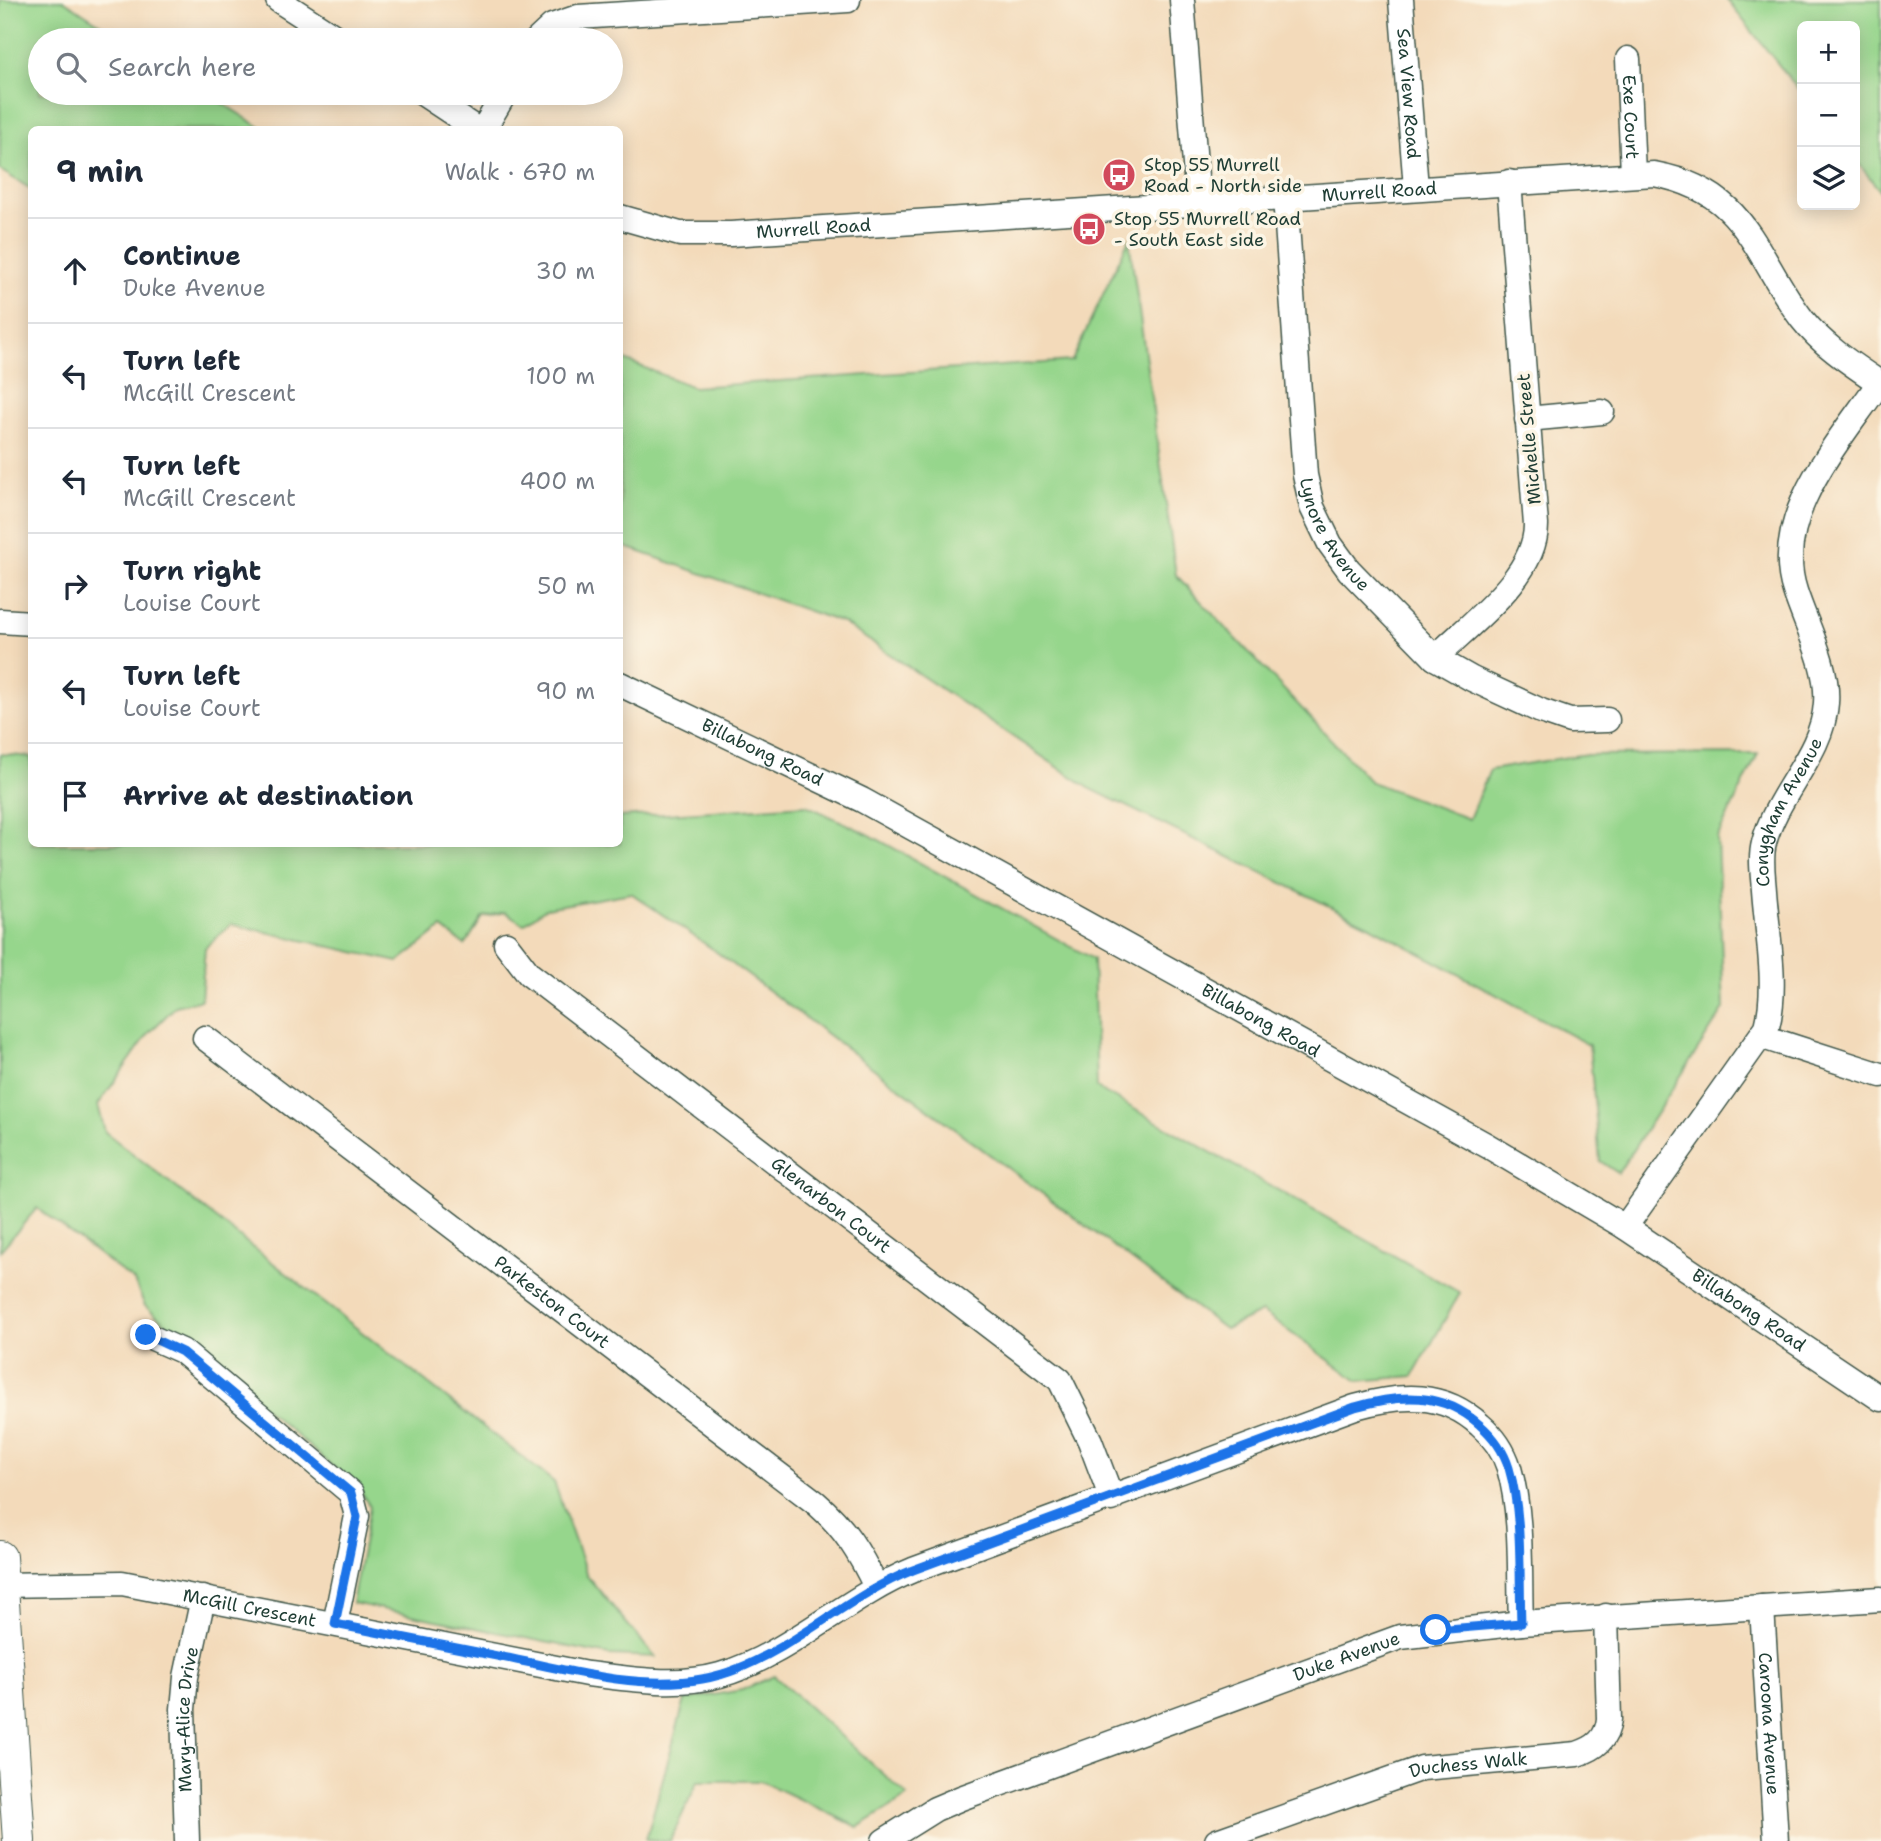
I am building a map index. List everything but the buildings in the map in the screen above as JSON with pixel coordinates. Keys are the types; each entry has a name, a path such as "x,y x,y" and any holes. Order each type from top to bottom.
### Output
{"main road":[{"path":"1,1575 19,1841"}],"street":[{"path":"278,0 321,28"},
{"path":"550,28 578,17 848,0"},
{"path":"1182,0 1198,202"},
{"name":"Sea View Road","path":"1401,0 1416,188"},
{"name":"Exe Court","path":"1628,59 1633,174"},
{"path":"441,105 475,126"},
{"path":"484,126 497,105"},
{"name":"Murrell Road","path":"623,218 680,234 731,234 1633,174 1672,177 1694,185 1725,205 1750,233 1804,321 1835,351 1880,383"},
{"name":"Michelle Street","path":"1435,658 1518,576 1533,553 1536,525 1509,182"},
{"name":"Lynore Avenue","path":"1285,197 1302,453 1312,506 1325,537 1349,570 1435,658 1472,680 1541,711 1570,721 1607,720"},
{"name":"Conygham Avenue","path":"1625,1227 1763,1037 1772,998 1762,866 1764,842 1818,733 1826,706 1822,669 1790,574 1794,527 1817,478 1880,383"},
{"path":"1527,419 1602,412"},
{"path":"0,621 28,624"},
{"name":"Billabong Road","path":"623,685 923,833 1416,1106 1625,1227 1881,1399"},
{"name":"Glenarbon Court","path":"506,944 529,974 1060,1380 1090,1441 1112,1499"},
{"path":"1763,1037 1881,1075"},
{"name":"Parkeston Court","path":"205,1038 816,1503 836,1520 854,1542 876,1587"},
{"path":"146,1335 182,1352 351,1493 357,1517 335,1624"},
{"name":"McGill Crescent","path":"1,1575 114,1583 587,1674 647,1681 688,1681 720,1675 753,1661 876,1587 913,1570 1112,1499 1355,1407 1402,1398 1438,1400 1459,1408 1488,1432 1508,1466 1516,1501 1521,1623"},
{"name":"Mary-Alice Drive","path":"187,1841 183,1709 186,1677 203,1598"},
{"name":"Duke Avenue","path":"884,1841 935,1809 961,1797 1378,1644 1436,1630 1606,1616 1881,1599"},
{"name":"Caroona Avenue","path":"1762,1607 1776,1841"},
{"name":"Duchess Walk","path":"1217,1841 1422,1768 1577,1754 1597,1745 1608,1733 1609,1719 1606,1616"}],"green space":[{"path":"0,0 63,0 106,28 28,28 28,105 225,105 258,126 28,126 28,187 0,170"},
{"path":"1727,0 1881,0 1881,192 1860,165 1860,21 1797,21 1797,88"},
{"path":"1129,239 1176,575 1371,782 1469,819 1490,770 1580,755 1758,754 1717,838 1724,1009 1618,1173 1600,1161 1589,1045 1370,926 1089,788 843,623 623,546 623,359 693,387 1072,361"},
{"path":"0,754 28,757 28,847 623,847 623,817 806,805 868,834 1093,959 1097,1088 1460,1293 1413,1376 1358,1381 1262,1312 1225,1329 711,948 631,893 546,908 524,924 505,912 483,917 465,945 442,928 398,962 231,924 205,948 201,1000 176,1006 149,1033 98,1105 105,1132 554,1482 587,1576 655,1657 609,1655 352,1603 370,1507 359,1489 145,1306 134,1281 37,1208 0,1251"},
{"path":"774,1676 908,1796 858,1827 761,1781 698,1781 670,1841 646,1839 685,1700 742,1690"}],"place":[{"name":"Stop 55 Murrell Road - North side","path":"1119,175"},
{"name":"Stop 55 Murrell Road - South East side","path":"1089,229"}],"route":[{"path":"146,1335 159,1338 182,1352 215,1377 351,1493 357,1517 335,1624 587,1674 647,1681 704,1679 753,1661 876,1587 913,1570 1112,1499 1355,1407 1380,1400 1422,1397 1459,1408 1488,1432 1499,1446 1508,1466 1516,1501 1521,1623 1436,1630"}]}
